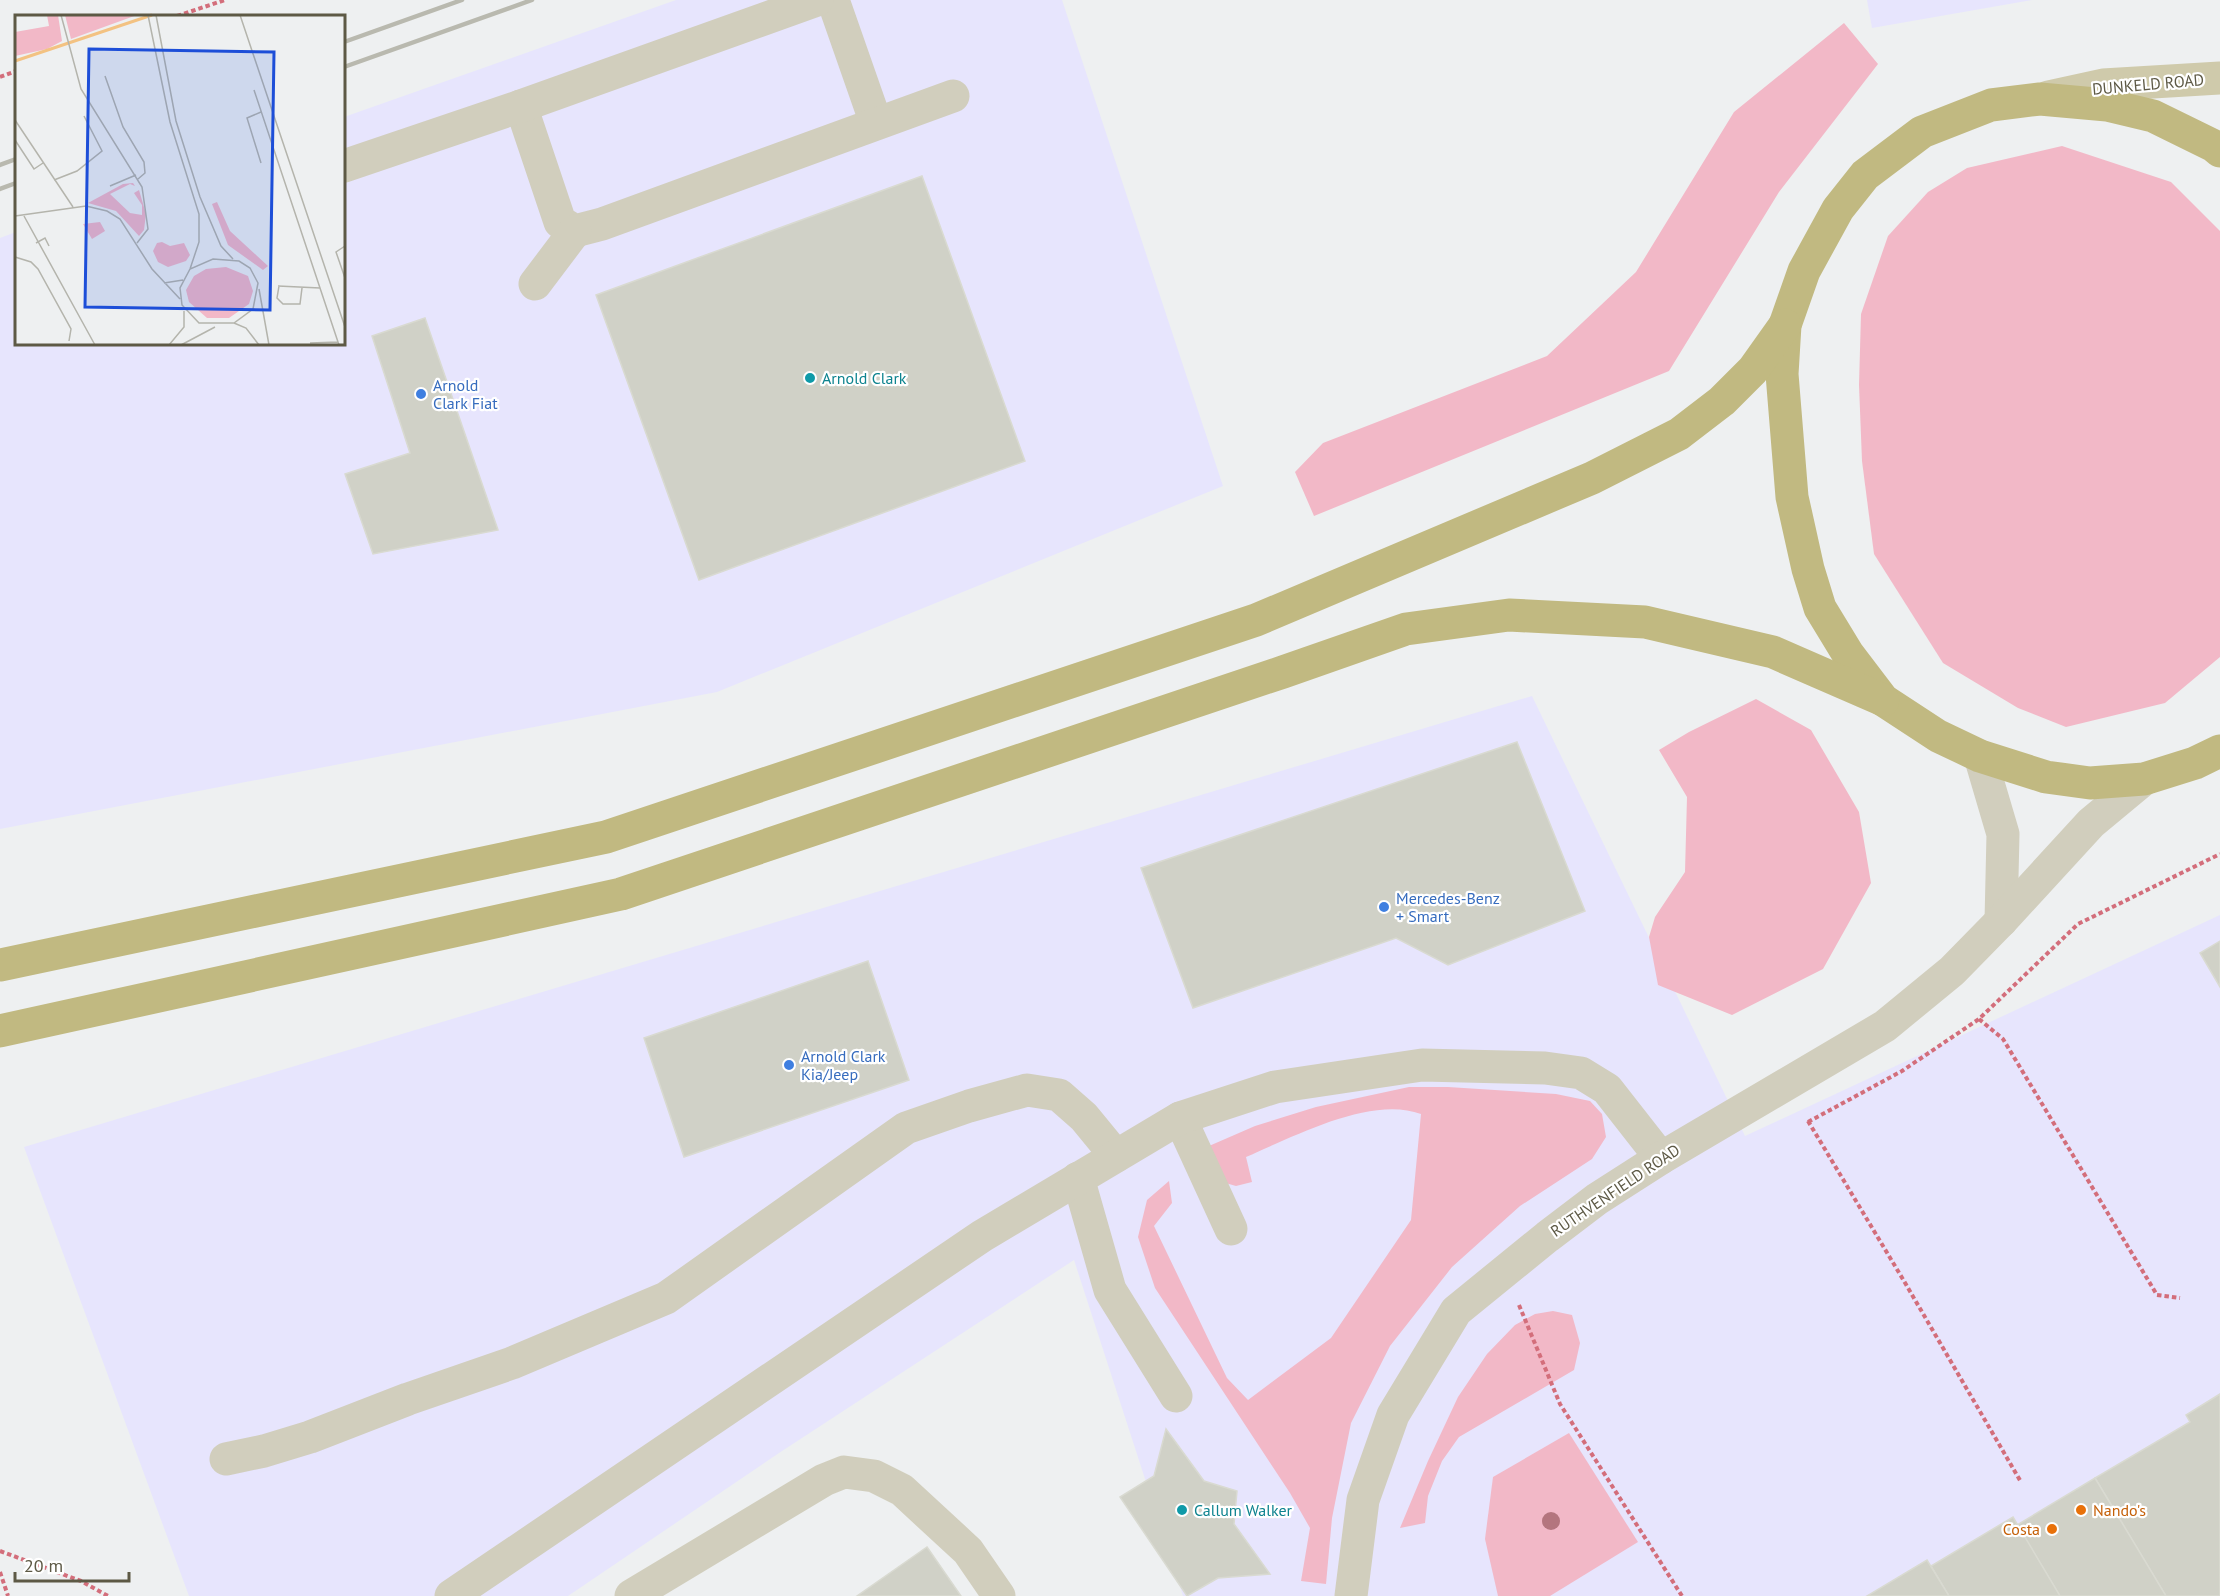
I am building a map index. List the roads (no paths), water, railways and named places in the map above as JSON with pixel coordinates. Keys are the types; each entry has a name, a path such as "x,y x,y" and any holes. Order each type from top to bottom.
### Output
{"highway":[{"path":"1883,700 1848,654 1820,608 1808,569 1792,497 1785,424 1782,374 1785,325 1804,271 1838,209 1865,175 1922,132 1991,105 2040,99 2107,105 2153,116 2220,151"},
{"path":"0,965 606,837 1256,620 1592,478 1679,434 1722,401 1753,370 1785,325"},
{"path":"0,1030 621,894 1406,629 1509,615 1645,622 1773,652 1883,700 1938,736 1980,756 2046,777 2090,783 2144,779 2196,763 2220,751"}],"main road":[{"name":"DUNKELD ROAD","path":"2040,99 2103,85 2220,78"}],"street":[{"path":"345,166 521,106 818,0"},
{"path":"833,0 876,123"},
{"path":"535,284 575,231 602,224 953,96"},
{"path":"521,106 560,222 575,231"},
{"path":"1980,756 2003,834 2001,921"},
{"name":"RUTHVENFIELD ROAD","path":"1351,1596 1363,1500 1393,1415 1456,1311 1597,1199 1661,1158 1885,1026 1952,971 2091,823 2144,779"},
{"path":"451,1596 982,1236 1180,1118 1275,1087 1422,1065 1545,1068 1581,1073 1607,1089 1661,1158"},
{"path":"226,1459 264,1451 310,1437 408,1399 512,1363 666,1298 906,1128 969,1106 1027,1090 1059,1095 1084,1117 1116,1156"},
{"path":"1180,1118 1231,1229"},
{"path":"1078,1178 1110,1290 1176,1396"},
{"path":"631,1596 824,1480 844,1472 874,1476 902,1490 968,1551 999,1596"}],"railway":[{"path":"345,42 462,0"},
{"path":"345,67 532,0"},
{"path":"0,165 15,159"},
{"path":"0,189 15,183"}],"place":[{"name":"Arnold Clark","path":"810,378"},
{"name":"Arnold Clark Fiat","path":"421,394"},
{"name":"Mercedes-Benz + Smart","path":"1384,907"},
{"name":"Arnold Clark Kia/Jeep","path":"789,1065"},
{"name":"Callum Walker","path":"1182,1510"},
{"name":"Nando's","path":"2081,1510"},
{"name":"Costa","path":"2052,1529"}]}
